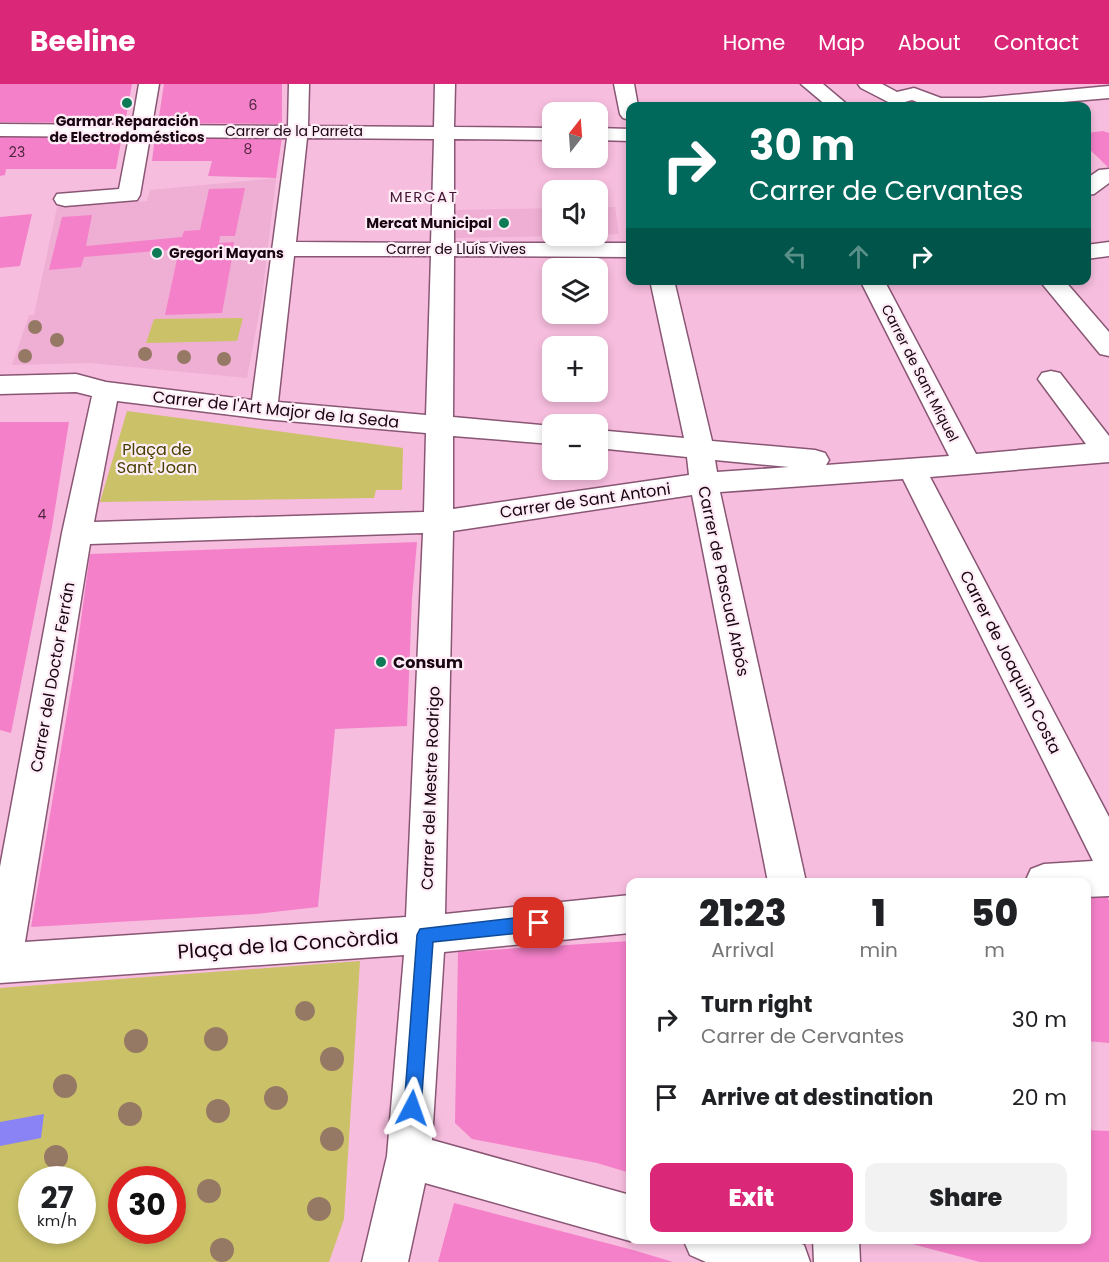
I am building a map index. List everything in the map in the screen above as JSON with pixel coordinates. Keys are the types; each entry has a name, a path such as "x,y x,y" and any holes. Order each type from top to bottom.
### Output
{"street":[{"path":"65,199 129,195 149,84"},
{"path":"264,410 298,131 299,84"},
{"name":"Carrer del Mestre Rodrigo","path":"425,935 438,522 445,84"},
{"path":"624,84 628,102"},
{"path":"811,84 834,102"},
{"path":"868,84 897,102"},
{"path":"964,84 979,102"},
{"path":"1011,102 1109,92"},
{"path":"901,102 914,94 933,102"},
{"name":"Carrer de la Parreta","path":"0,130 542,134"},
{"path":"608,134 626,135"},
{"name":"Carrer de Lluís Vives","path":"283,249 626,250"},
{"path":"1091,251 1109,249"},
{"name":"Carrer de Pascual Arbós","path":"663,285 699,448 704,483 786,878"},
{"name":"Carrer de Sant Miquel","path":"875,285 968,465"},
{"path":"1056,285 1104,336"},
{"path":"1051,378 1107,452"},
{"name":"Carrer de l'Art Major de la Seda","path":"0,385 76,383 106,391 264,410 542,434"},
{"name":"Carrer del Doctor Ferrán","path":"1,963 76,533 106,391"},
{"path":"608,440 699,448"},
{"name":"Carrer de Sant Antoni","path":"699,448 912,469"},
{"name":"Carrer de Sant Antoni","path":"438,522 704,483 968,465 1107,452"},
{"name":"Carrer de Joaquim Costa","path":"912,469 1109,854"},
{"path":"76,533 438,522"},
{"path":"1091,879 1109,878"},
{"name":"Plaça de la Concòrdia","path":"1,963 425,935 626,914"},
{"path":"385,1262 409,1156 425,935"},
{"path":"409,1156 626,1217"},
{"path":"724,1244 787,1262"},
{"path":"836,1244 837,1262"}],"shaded area":[{"name":"Gregori Mayans","path":"276,178 262,298 247,378 89,363 12,365 29,315 34,315 57,207 147,201 150,190"},
{"path":"608,207 615,207 619,234 608,234"},
{"name":"Mercat Municipal","path":"542,208 542,236 455,238 455,210"},
{"path":"44,1114 41,1138 0,1146 0,1122"}],"green space":[{"path":"243,318 237,341 146,343 154,319"},
{"name":"Plaça de Sant Joan","path":"127,411 403,448 402,490 376,490 374,498 100,502"},
{"path":"360,961 344,1219 329,1262 0,1262 0,988"}],"building":[{"path":"0,84 132,84 125,123 0,122"},
{"path":"164,84 282,84 282,124 158,123"},
{"path":"1103,131 1109,133 1109,168 1091,151 1091,132"},
{"path":"0,135 122,136 116,169 6,169 5,175 0,176"},
{"path":"155,136 282,137 276,178 208,176 212,161 152,161"},
{"path":"245,188 235,236 220,236 219,243 234,242 233,251 217,252 215,259 232,258 222,313 165,315 180,245 170,246 169,250 84,257 81,267 49,270 62,217 92,215 86,246 182,237 184,231 200,230 209,189"},
{"path":"32,214 20,266 0,268 0,217"},
{"path":"0,422 69,422 52,527 11,733 0,730"},
{"path":"417,542 412,598 407,726 335,729 318,907 256,914 31,927 73,678 90,554"},
{"path":"1107,896 1109,901 1109,1043 1091,1041 1091,898"},
{"path":"626,941 626,1172 597,1163 472,1139 455,1123 458,952"},
{"path":"1091,1130 1109,1131 1109,1262 980,1262 912,1244 1091,1244"},
{"path":"454,1203 633,1250 673,1262 438,1262"}],"place":[{"name":"Garmar Reparación de Electrodomésticos","path":"127,103"},
{"name":"Mercat Municipal","path":"504,223"},
{"name":"Gregori Mayans","path":"157,253"},
{"name":"Consum","path":"381,662"}],"district":[{"name":"MERCAT","path":"424,197"}],"route":[{"path":"412,1108 425,935 539,923"}]}
